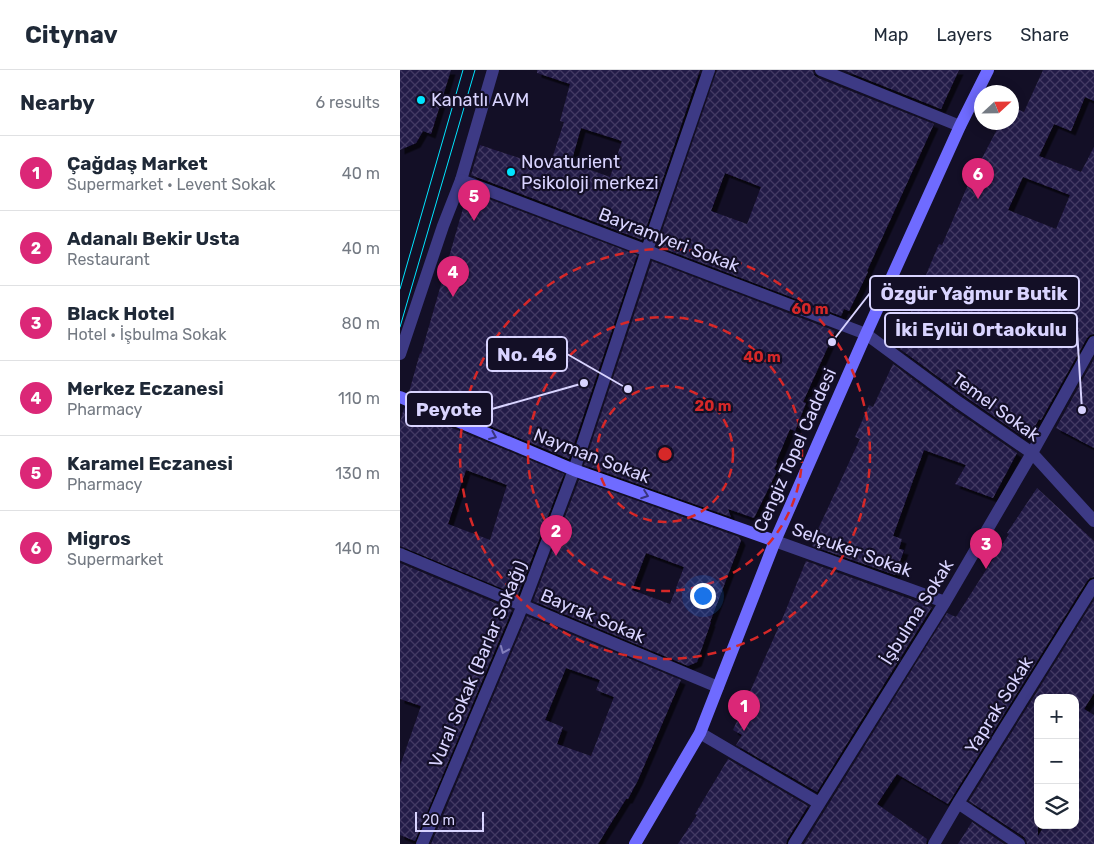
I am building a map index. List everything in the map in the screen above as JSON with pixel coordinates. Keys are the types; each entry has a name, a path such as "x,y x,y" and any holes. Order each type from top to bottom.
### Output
{"main road":[{"name":"Cengiz Topel Caddesi","path":"635,844 700,732 774,541 960,126 988,70"},
{"name":"Nayman Sokak","path":"400,396 574,470 774,541"}],"street":[{"path":"400,354 440,234 461,180 493,70"},
{"name":"Vural Sokak (Barlar Sokağı)","path":"422,844 524,605 574,470 646,250 709,70"},
{"path":"821,70 960,126"},
{"name":"Bayramyeri Sokak","path":"461,180 866,334"},
{"name":"Temel Sokak","path":"866,334 958,402 1032,453 1094,521"},
{"name":"İşbulma Sokak","path":"794,844 945,602 1094,342"},
{"name":"Selçuker Sokak","path":"774,541 945,602"},
{"name":"Bayrak Sokak","path":"400,554 718,687"},
{"name":"Yaprak Sokak","path":"934,844 1094,585"},
{"path":"700,732 819,803"},
{"path":"958,803 1019,844"}],"building":[{"name":"Kanatlı AVM","path":"400,70 451,70 431,134 423,131 416,143 400,150"},
{"path":"537,70 700,70 642,240 471,175 480,145 549,168 564,122 560,121 570,84 537,73","holes":["581,128 622,141 610,177 571,163"]},
{"path":"717,70 813,70 814,75 818,78 934,124 868,272 849,311 844,309 841,316 657,246","holes":["725,173 761,187 747,224 711,211"]},
{"path":"843,70 959,70 941,109"},
{"path":"1043,70 1094,70 1094,101 1085,97 1071,131 1054,124 1039,156 1081,172 1094,147 1094,334 1087,338 1041,420 1039,419 1033,430 1030,428 1025,438 900,349 904,339 901,337 915,301 939,244 942,245 979,159 981,160 997,130 1019,130 1019,110 1024,112","holes":["1023,177 1070,195 1056,229 1008,210"]},
{"path":"468,191 637,255 569,459 409,392"},
{"path":"652,261 835,331 803,402 806,403 795,431 790,429 776,462 774,469 777,471 754,518 728,509 731,517 584,465"},
{"path":"1094,359 1094,448 1056,428"},
{"path":"893,364 953,409 1017,453 993,498 955,484 966,465 924,450 893,536 902,539 899,549 904,550 895,575 812,546 813,540 860,439 855,437 869,405 873,407"},
{"path":"404,408 564,474 518,595 400,546 400,422","holes":["466,470 507,485 490,540 448,524"]},
{"path":"579,480 739,537 741,541 697,662 688,666 533,601","holes":["646,553 684,567 670,604 632,590"]},
{"path":"1037,488 1094,541 1094,577 1087,581 948,804 897,774 877,804 927,839 926,844 804,844 947,613 956,617"},
{"path":"806,561 932,607 817,792 736,745 742,735 733,730"},
{"path":"400,563 512,610 415,841 400,835 400,766 421,706 400,699"},
{"path":"1094,600 1094,693 1084,709 1094,715 1094,844 1027,844 1024,837 969,801 1034,696 1034,829 1038,829 1038,836 1042,829 1079,829 1079,694 1036,694"},
{"path":"527,616 681,680 638,780 628,799 626,799 598,844 431,844","holes":["566,668 600,680 596,690 614,697 591,756 557,744 563,727 545,720"]},
{"path":"728,759 808,806 786,844 678,844 697,815 695,814"},
{"path":"972,822 1004,844 958,844"}],"tram line":[{"path":"400,289 463,70"},
{"path":"400,327 475,70"}],"place":[{"name":"Kanatlı AVM","path":"421,100"},
{"name":"Novaturient Psikoloji merkezi","path":"511,172"},
{"name":"Migros","path":"978,199"},
{"name":"Karamel Eczanesi","path":"474,221"},
{"name":"Merkez Eczanesi","path":"453,297"},
{"name":"Özgür Yağmur Butik","path":"832,342"},
{"name":"Peyote","path":"584,383"},
{"name":"No. 46","path":"628,389"},
{"name":"İki Eylül Ortaokulu","path":"1082,410"},
{"name":"Adanalı Bekir Usta","path":"556,556"},
{"name":"Black Hotel","path":"986,569"},
{"name":"Çağdaş Market","path":"744,731"}]}
